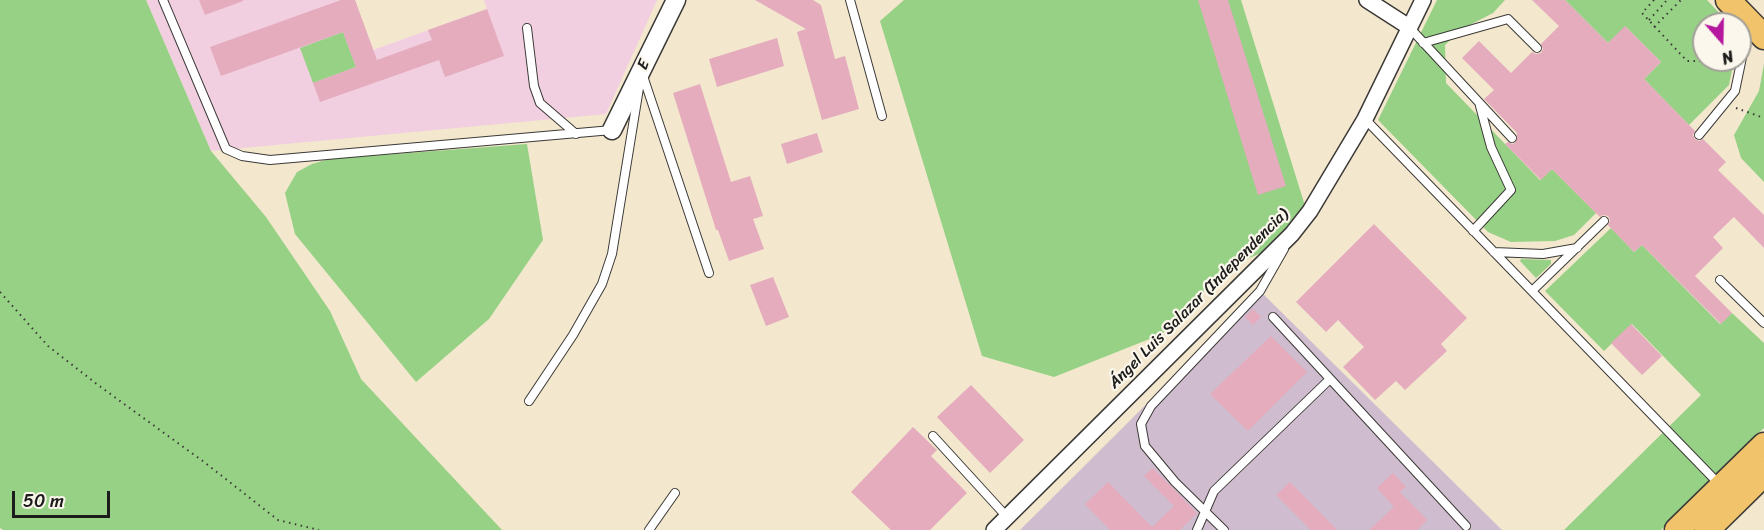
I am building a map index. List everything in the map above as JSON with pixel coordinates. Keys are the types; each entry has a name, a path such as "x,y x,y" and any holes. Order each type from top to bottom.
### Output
{"main road":[{"path":"1732,9 1764,37"},
{"path":"1707,530 1764,446"},
{"path":"1677,530 1764,474"}],"street":[{"name":"E","path":"612,130 676,0"},
{"path":"1367,0 1388,7 1409,27"},
{"name":"Ángel Luis Salazar (Independencia)","path":"994,530 1292,234 1310,211 1365,119 1423,0"}],"lane":[{"path":"163,0 226,149 242,156 270,160 612,130"},
{"path":"850,0 882,116"},
{"path":"1423,43 1508,18 1537,48"},
{"path":"1409,27 1512,138"},
{"path":"527,28 534,86 540,103 576,134"},
{"path":"641,72 710,273"},
{"path":"529,401 602,284 612,254 635,122 641,72"},
{"path":"1699,135 1735,91 1739,72"},
{"path":"1473,231 1511,190 1491,147 1480,104"},
{"path":"1365,119 1730,494"},
{"path":"1532,291 1604,221"},
{"path":"1224,530 1175,482 1145,446 1141,424 1151,406 1260,291 1292,234"},
{"path":"1494,252 1543,254 1578,247"},
{"path":"1720,280 1764,323"},
{"path":"1273,317 1466,526"},
{"path":"1197,530 1214,491 1330,379"},
{"path":"933,436 1007,517"},
{"path":"649,530 675,493"}],"path":[{"path":"1654,0 1642,13 1687,61 1692,61"},
{"path":"1648,20 1667,0"},
{"path":"1654,27 1681,0"},
{"path":"1726,104 1764,118"},
{"path":"0,292 48,346 278,520 319,530"}],"shaded area":[{"path":"146,0 355,0 373,50 487,9 484,0 657,0 606,114 211,151"},
{"path":"1260,291 1502,530 1020,530"}],"green space":[{"path":"0,0 146,0 211,151 266,217 330,311 361,379 502,530 3,530 0,528"},
{"path":"904,0 1241,0 1306,209 1270,249 1229,267 1162,334 1054,377 982,356 880,21"},
{"path":"1437,0 1505,0 1493,13 1462,29 1445,45 1446,83 1540,180 1552,169 1596,213 1574,235 1555,241 1511,242 1488,232 1378,120"},
{"path":"1565,0 1707,0 1718,12 1692,12 1692,72 1732,72 1729,85 1689,125 1644,79 1661,62 1626,27 1608,43"},
{"path":"343,32 356,67 313,83 300,48"},
{"path":"1764,64 1764,182 1741,158 1734,135 1759,91"},
{"path":"527,144 543,240 489,319 416,382 295,234 285,193 297,172 329,159"},
{"path":"1611,228 1634,252 1642,245 1720,324 1732,313 1764,343 1764,428 1661,530 1564,530 1701,395 1632,324 1604,351 1545,291"},
{"path":"1521,259 1551,260 1551,264 1536,278 1520,261"}],"building":[{"path":"199,0 243,0 243,1 205,15"},
{"path":"341,0 355,0 377,60 432,40 428,30 487,9 504,56 445,77 439,60 320,102 313,83 356,67 343,32 221,76 210,47"},
{"path":"755,0 813,0 821,5 835,59 845,56 859,109 822,120 797,32 806,29"},
{"path":"1198,0 1228,0 1286,186 1258,195"},
{"path":"1532,0 1565,0 1608,43 1625,26 1661,62 1644,79 1695,131 1693,135 1695,139 1699,141 1703,139 1726,162 1718,170 1764,215 1764,248 1734,217 1713,237 1723,248 1695,276 1732,313 1721,324 1642,245 1634,252 1608,225 1610,220 1608,216 1600,217 1552,169 1541,180 1505,144 1516,142 1517,133 1484,99 1494,90 1462,58 1479,41 1511,73 1532,52 1541,53 1543,49 1541,44 1559,26"},
{"path":"777,38 784,66 717,87 709,59"},
{"path":"700,84 731,182 750,176 763,216 753,219 764,249 729,261 718,230 716,230 673,93"},
{"path":"817,133 823,152 787,164 781,144"},
{"path":"1374,224 1467,318 1441,344 1447,351 1405,390 1396,381 1375,400 1343,367 1364,347 1338,320 1326,332 1296,302"},
{"path":"773,277 789,317 766,326 750,285"},
{"path":"1253,309 1261,317 1253,325 1245,317"},
{"path":"1631,324 1662,356 1642,375 1611,343"},
{"path":"1271,336 1307,372 1248,431 1210,394"},
{"path":"971,385 1024,440 990,473 937,417"},
{"path":"913,427 937,450 931,456 967,493 930,530 891,530 851,492"},
{"path":"1153,468 1197,513 1180,530 1110,530 1085,504 1108,482 1152,527 1174,506 1144,476"},
{"path":"1393,473 1406,487 1400,492 1427,520 1417,530 1369,530 1394,507 1377,488"},
{"path":"1290,482 1337,530 1311,530 1276,495"}]}
